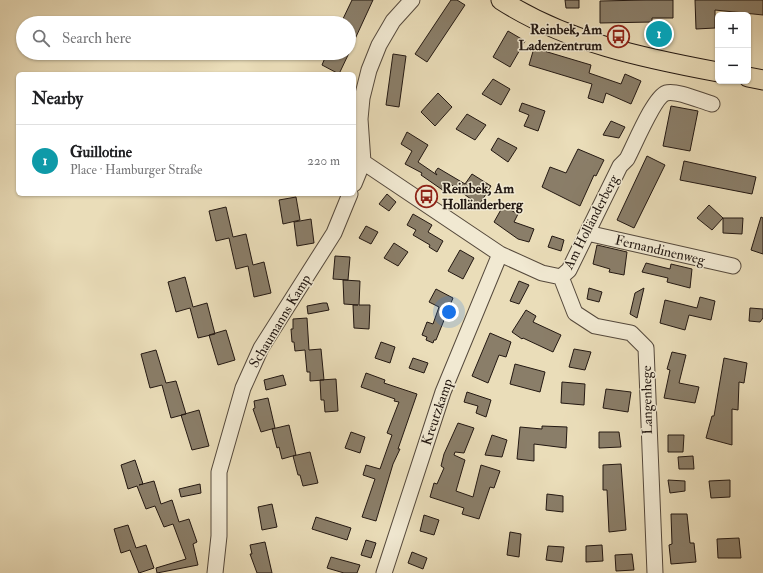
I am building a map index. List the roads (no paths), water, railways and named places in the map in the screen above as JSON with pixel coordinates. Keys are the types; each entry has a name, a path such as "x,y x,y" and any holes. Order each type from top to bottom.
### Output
{"main road":[{"path":"501,0 547,25 594,43 674,64 715,71"},
{"path":"751,78 763,80"}],"street":[{"path":"356,179 363,162 360,119 362,98 369,70 379,45 393,21 412,0"},
{"name":"Am Holländerberg","path":"363,162 500,254 542,273 561,277 569,270 620,166 627,159 656,101 666,93 676,93 712,104"},
{"name":"Schaumanns Kamp","path":"215,573 219,536 218,472 242,388 261,348 334,233 349,196"},
{"name":"Fernandinenweg","path":"587,233 733,266"},
{"name":"Kreutzkamp","path":"384,573 443,389 500,254"},
{"name":"Langenhege","path":"561,277 574,313 595,326 631,334 646,348 654,573"}],"place":[{"name":"Guillotine","path":"659,34"},
{"name":"Reinbek, Am Ladenzentrum","path":"618,37"},
{"name":"Reinbek, Am Holländerberg","path":"427,196"}]}
